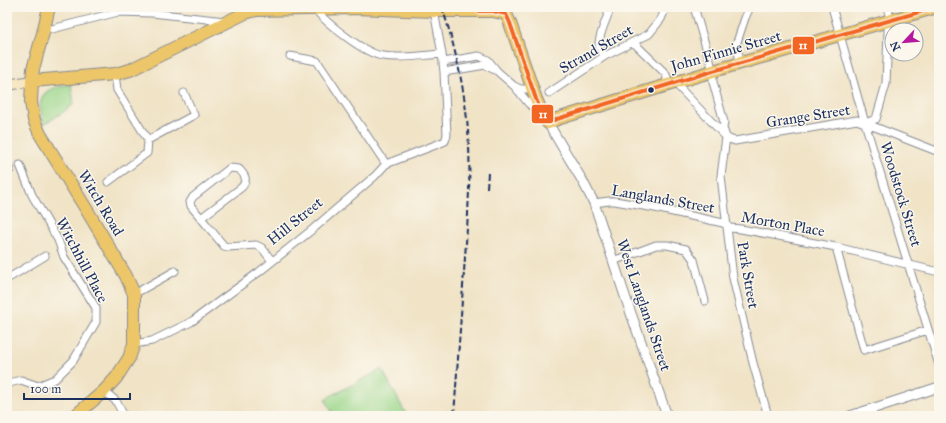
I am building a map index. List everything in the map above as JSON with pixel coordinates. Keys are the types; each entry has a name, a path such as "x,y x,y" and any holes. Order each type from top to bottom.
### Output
{"main road":[{"name":"Witch Road","path":"49,7 33,69 31,102 34,120 40,134 126,276 134,294 134,344"},
{"path":"7,85 32,81 115,74 130,70 245,13 256,10 356,7 434,11 478,9 506,14 545,118"},
{"name":"John Finnie Street","path":"545,118 557,119 713,71 937,7"},
{"path":"31,102 44,87 60,79"},
{"path":"75,416 104,391 116,378 129,358 134,344"}],"street":[{"path":"605,56 600,48 599,42 611,7"},
{"name":"Strand Street","path":"550,92 605,56 649,34 661,19 666,7"},
{"name":"Park Street","path":"694,7 713,71 713,82 724,122 726,137 721,176 733,278 753,363 768,416"},
{"path":"738,65 739,56 736,45 750,7"},
{"name":"Woodstock Street","path":"832,7 865,123 939,365"},
{"path":"865,123 876,119 886,84 890,20 889,7"},
{"path":"307,8 320,15 352,41 381,56 396,57 442,54"},
{"path":"52,29 118,12 152,10 227,22"},
{"name":"Hill Street","path":"134,344 152,341 191,322 313,229 375,176 386,164 444,141 447,135 444,72 434,11"},
{"path":"632,42 665,74 671,84 726,137"},
{"path":"290,56 317,61 386,164"},
{"path":"443,62 479,56 488,60 497,71 514,86 529,104 545,118"},
{"path":"444,72 485,65 497,71"},
{"path":"108,182 147,153 148,140 117,90 115,74"},
{"path":"514,86 520,89 526,89 531,84"},
{"path":"148,140 194,116 184,93"},
{"name":"West Langlands Street","path":"545,118 594,203 638,337 667,416"},
{"name":"Grange Street","path":"726,137 735,141 857,120 939,152"},
{"name":"Witchhill Place","path":"7,386 9,383 22,380 38,386 55,379 73,361 96,322 96,308 64,257 58,240 32,195 20,165"},
{"path":"201,218 242,187 246,182 245,177 239,169 230,168 193,197 190,202 191,206 224,246 256,245 262,248 272,261"},
{"name":"Langlands Street","path":"594,203 609,200 615,201 655,208 726,225"},
{"name":"Morton Place","path":"726,225 730,228 836,247 939,272"},
{"path":"613,261 656,245 667,245 686,249 694,260 705,301"},
{"path":"836,247 864,350 928,330"},
{"path":"7,279 45,256"},
{"path":"134,294 175,271"},
{"path":"850,416 939,387"},
{"path":"104,391 116,401 124,416"}],"green space":[{"path":"71,84 74,104 44,124 40,104 43,96 46,92 53,88"},
{"path":"382,369 407,416 334,416 325,399"}],"railway":[{"path":"442,7 464,94 469,155 468,214 454,416"},
{"path":"487,188 488,172"}],"transit line":[{"name":"11","path":"476,7 479,11 493,11 506,14 536,99 548,123 713,71 937,7"}]}
